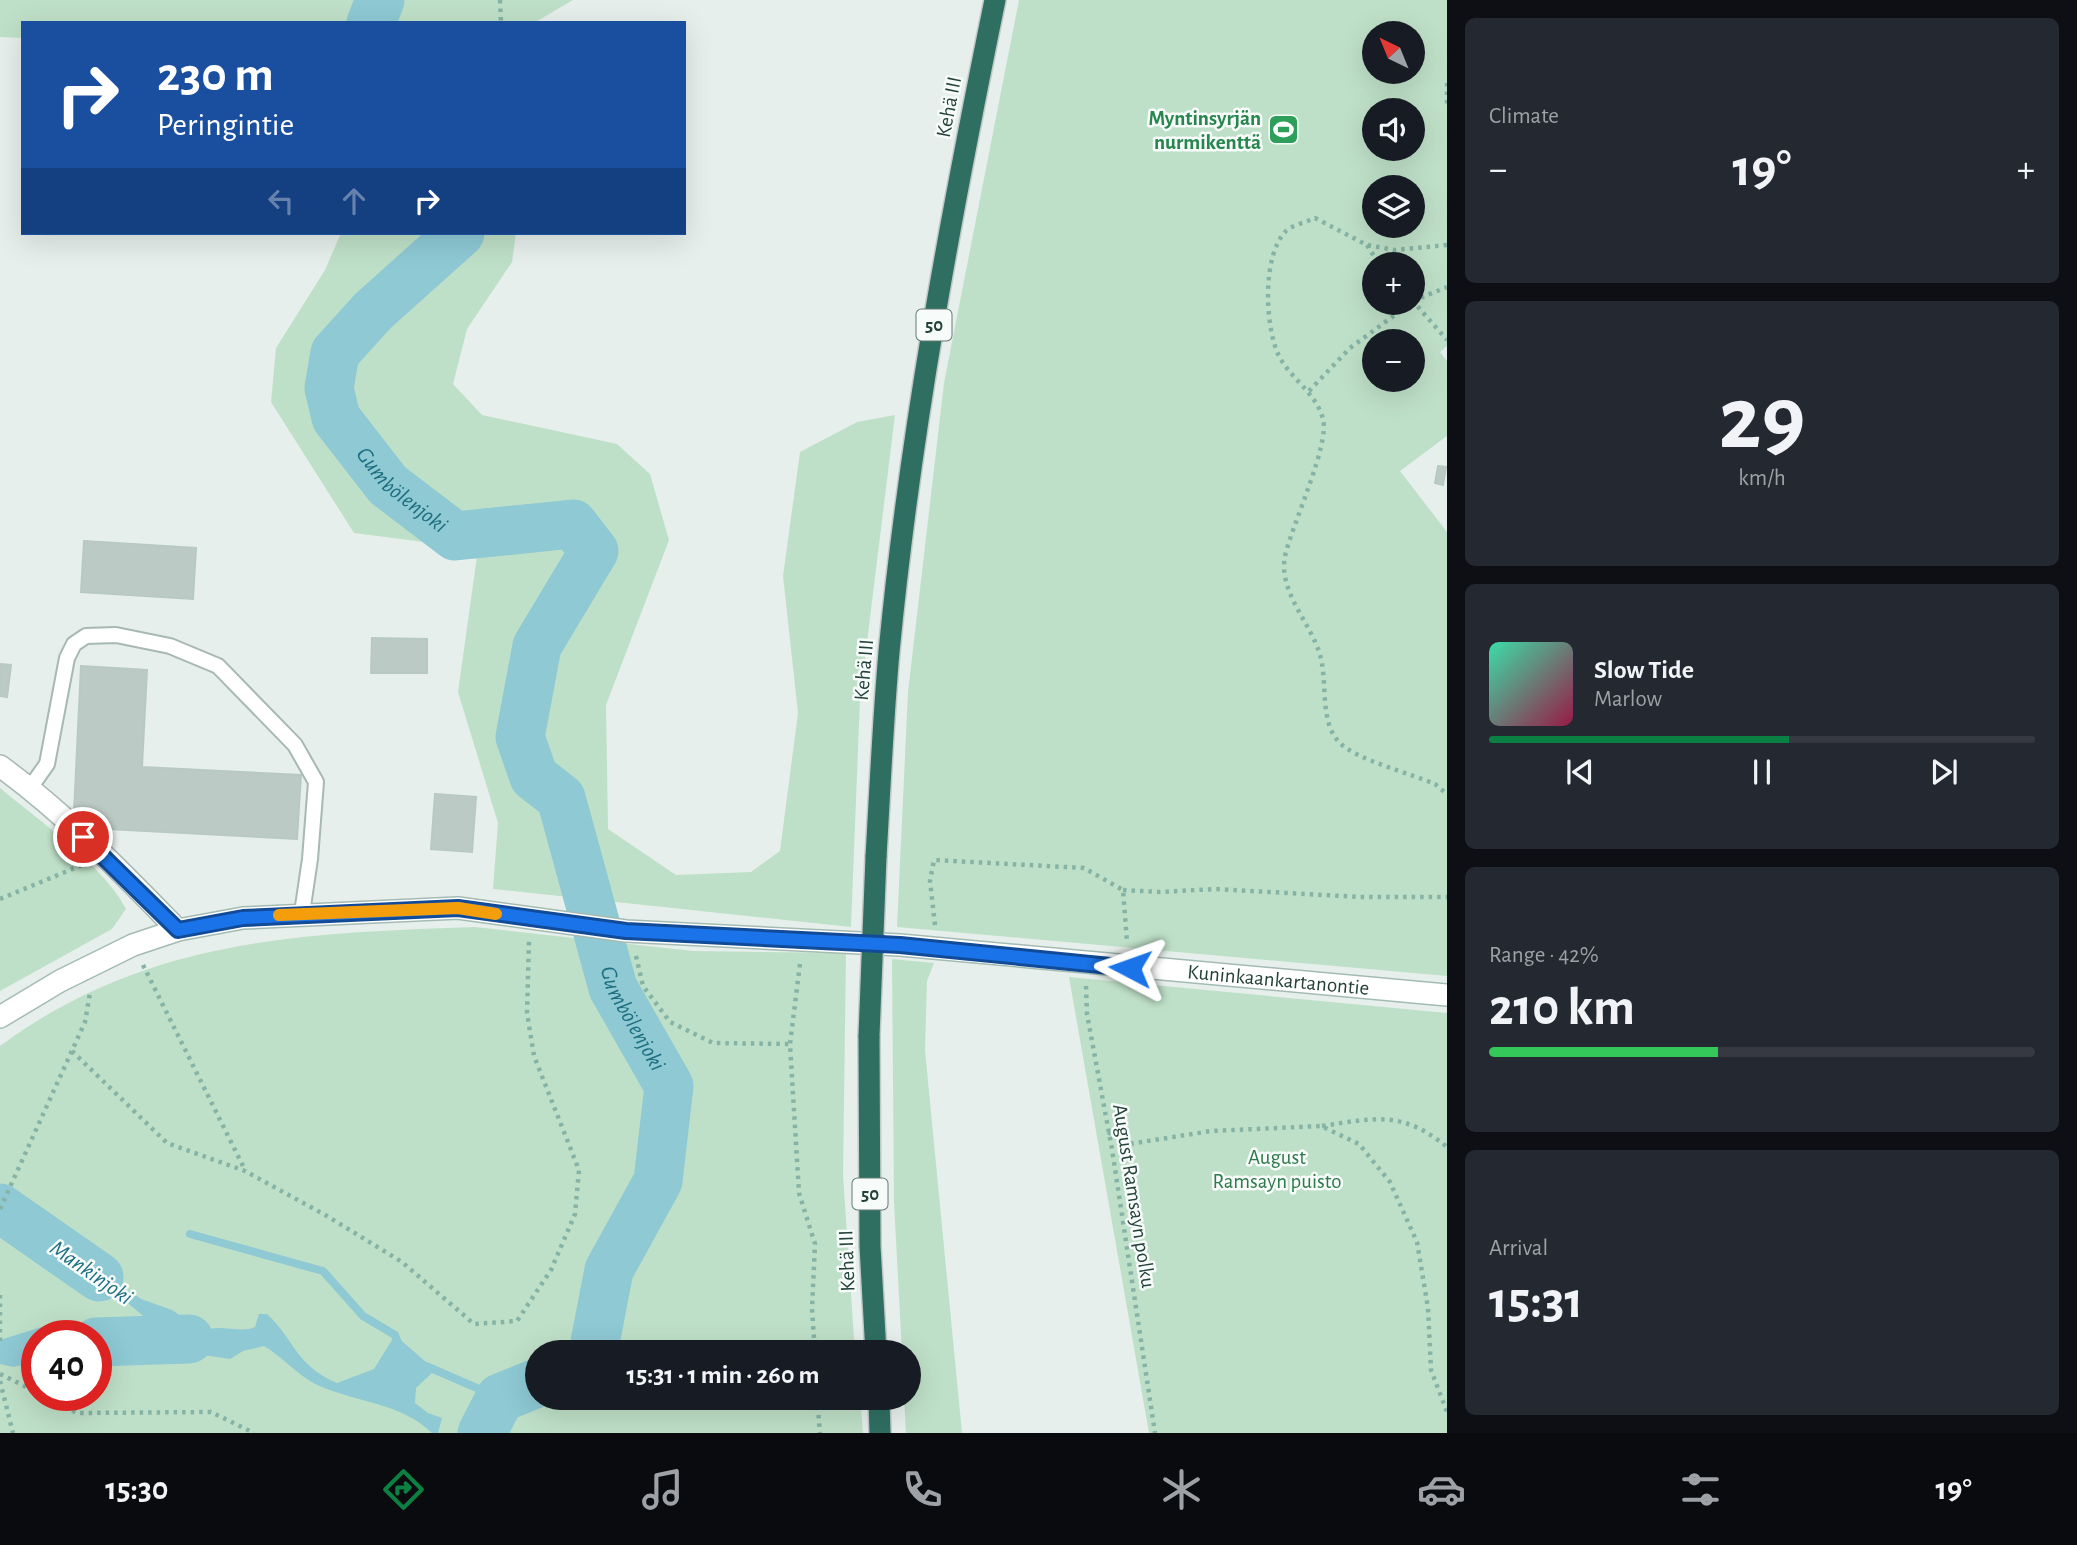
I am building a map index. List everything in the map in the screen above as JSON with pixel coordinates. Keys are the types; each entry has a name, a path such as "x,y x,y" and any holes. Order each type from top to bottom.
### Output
{"highway":[{"name":"Kehä III","path":"875,1340 870,1246 869,1036 876,858 889,653 918,423 942,276 995,0"},
{"path":"879,1410 880,1433"}],"street":[{"path":"0,766 30,788 101,853 178,930"},
{"name":"Kuninkaankartanontie","path":"0,1017 94,964 133,945 178,930 243,918 302,913 458,908 628,931 803,939 938,949 1447,995"}],"lane":[{"path":"30,788 47,764 66,658 74,644 86,636 116,635 170,646 218,666 295,745 316,782 310,859 302,913"}],"path":[{"path":"500,0 501,21"},
{"path":"1447,83 1447,104"},
{"path":"1447,245 1395,250 1367,245 1315,218 1286,231 1270,262 1268,320 1278,355 1309,391 1324,420 1321,448 1284,560 1286,582 1320,655 1329,723 1336,740 1349,752 1436,784 1447,794"},
{"path":"1367,245 1371,252"},
{"path":"1425,296 1447,287"},
{"path":"1309,391 1350,348 1394,315"},
{"path":"1425,315 1447,340"},
{"path":"0,899 68,873 101,853"},
{"path":"938,949 930,881 934,860 1084,869 1123,890 1160,892 1215,889 1360,897 1447,897"},
{"path":"1123,890 1130,968"},
{"path":"72,1051 167,1143 246,1171 402,1262 474,1324 517,1321 551,1270 575,1214 579,1170 534,1056 527,1013 530,919"},
{"path":"628,931 643,986 670,1022 713,1043 790,1044"},
{"path":"803,939 790,1044 799,1193 815,1244 812,1309 814,1340"},
{"path":"133,945 246,1171"},
{"path":"0,1209 85,1022 94,964"},
{"name":"August Ramsayn polku","path":"1088,964 1087,1014 1155,1433"},
{"path":"1108,1132 1129,1144 1211,1132 1321,1126 1381,1117 1409,1124 1447,1147"},
{"path":"1321,1126 1359,1144 1390,1182 1417,1242 1428,1308 1431,1370 1447,1412"},
{"path":"0,1295 0,1341"},
{"path":"0,1374 21,1384"},
{"path":"0,1381 13,1433"},
{"path":"818,1410 820,1433"},
{"path":"73,1411 211,1412 254,1433"}],"green space":[{"path":"0,0 573,0 537,21 21,21 21,38 0,37"},
{"path":"1019,0 1447,0 1447,346 1440,352 1447,361 1447,436 1400,471 1447,532 1447,976 897,927 908,692 944,383"},
{"path":"340,235 516,235 512,262 467,329 453,384 482,415 617,444 650,474 669,540 606,705 608,829 676,875 751,872 780,851 798,713 783,576 800,452 857,422 895,415 860,699 851,927 493,889 498,823 458,692 478,549 354,533 271,402 276,348 325,270"},
{"path":"0,788 87,861 116,893 126,909 112,929 0,991"},
{"path":"475,927 693,951 846,953 843,1175 854,1340 525,1340 525,1410 861,1410 863,1433 0,1433 0,1046 55,1010 111,983 169,962 227,948 348,933"},
{"path":"892,959 934,963 927,981 925,1050 962,1433 906,1433 905,1410 921,1410 921,1340 901,1340 894,1203"},
{"name":"August Ramsayn puisto","path":"1069,977 1447,1013 1447,1433 1149,1433"}],"water":[{"path":"7,1224 66,1248 141,1299 172,1310 203,1331 216,1328 249,1329 255,1327 259,1314 267,1314 312,1368 337,1383 374,1369 395,1335 435,1370 416,1388 415,1403 428,1413 442,1418 438,1433 432,1433 394,1409 314,1383 264,1346 243,1351 230,1359 171,1350 112,1358 112,1344 118,1344 149,1326 148,1320 117,1294 56,1256 22,1243 6,1230"},
{"path":"21,1333 21,1365 13,1367 0,1364 0,1340"}],"building":[{"path":"1438,466 1446,467 1443,485 1435,483"},
{"path":"84,541 196,548 193,599 81,592"},
{"path":"372,638 427,639 427,673 371,673"},
{"path":"0,664 11,665 7,697 0,696"},
{"path":"81,666 147,670 142,767 301,775 297,839 89,828 74,812"},
{"path":"435,794 476,797 472,852 431,849"}],"waterway":[{"name":"Gumbölenjoki","path":"372,21 380,0"},
{"name":"Gumbölenjoki","path":"458,235 373,311 335,353 329,388 336,418 388,485 455,536 573,524 594,551 537,646 520,737 534,777 561,798 613,988 669,1086 658,1181 609,1270 596,1340"},
{"name":"Mankinjoki","path":"0,1208 99,1277"},
{"path":"190,1234 323,1271 363,1316 395,1335 399,1345"},
{"name":"Mankinjoki","path":"112,1341 189,1339"},
{"path":"426,1366 500,1398"},
{"name":"Gumbölenjoki","path":"482,1433 500,1398 525,1388"}],"slow traffic":[{"path":"279,915 458,908 496,914"}],"place":[{"name":"Myntinsyrjän nurmikenttä","path":"1284,130"}],"route":[{"path":"83,837 178,930 243,918 302,913 458,908 626,931 900,945 1130,968"}]}
